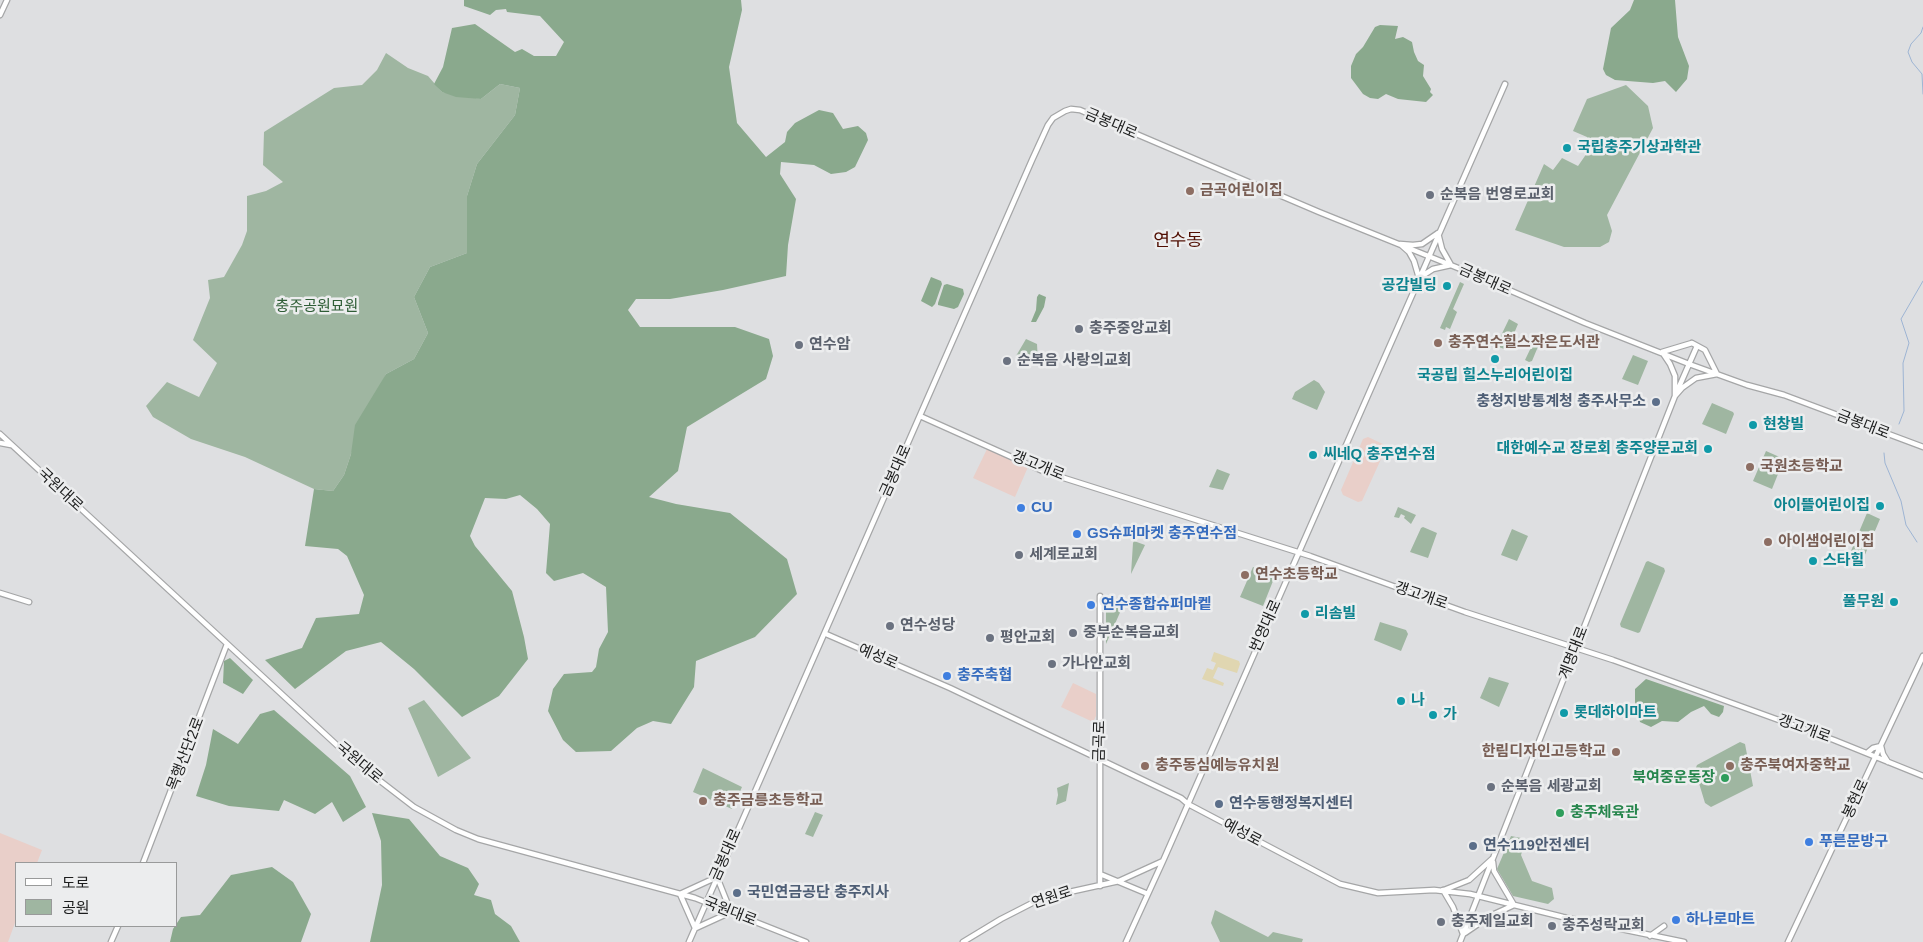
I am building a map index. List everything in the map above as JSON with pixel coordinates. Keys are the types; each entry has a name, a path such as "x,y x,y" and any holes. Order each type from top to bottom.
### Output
{"street":[{"path":"0,15 7,0"},
{"name":"번영대로","path":"1126,942 1505,84"},
{"name":"금봉대로","path":"689,942 826,634 1048,125 1054,118 1065,111 1071,109 1080,110 1320,212 1428,255 1585,323 1689,364 1784,395 1923,447"},
{"path":"1438,233 1442,249 1451,265 1433,269 1419,278 1409,252 1400,244 1413,246 1422,244 1438,233"},
{"path":"1692,343 1705,350 1717,374 1696,378 1682,388 1675,396 1675,376 1662,352 1692,343"},
{"name":"계명대로","path":"1460,942 1675,396 1697,346"},
{"name":"갱고개로","path":"920,416 1045,472 1298,552 1461,610 1576,647 1876,756 1923,776"},
{"name":"국원대로","path":"0,434 353,760 400,797 434,819 478,839 706,902 806,942"},
{"path":"0,443 11,444"},
{"path":"0,593 29,602"},
{"name":"금곡로","path":"1100,596 1100,886"},
{"name":"예성로","path":"826,634 950,688 1181,798 1188,804 1340,884 1354,889 1378,893 1443,890 1478,896 1650,936 1684,942"},
{"name":"목행산단2로","path":"143,862 227,644"},
{"name":"봉현로","path":"1788,942 1923,656"},
{"path":"1867,753 1881,746 1883,754 1889,763"},
{"path":"1493,859 1494,872 1514,904 1490,916 1464,934 1454,907 1443,890 1469,880 1493,859"},
{"name":"연원로","path":"963,942 1001,919 1042,898 1119,881 1163,861"},
{"path":"1100,874 1148,894"},
{"path":"717,876 731,912 695,928 680,894 717,876"},
{"path":"1650,936 1664,926"},
{"path":"111,942 118,927"}],"shaded area":[{"path":"1368,437 1385,445 1386,448 1362,501 1358,502 1343,495 1341,490 1363,439"},
{"path":"987,449 1028,467 1015,497 973,478"},
{"path":"1073,683 1096,694 1096,716 1093,722 1061,707"},
{"path":"0,833 42,850 37,862 15,862 15,923 8,942 0,942"}],"green space":[{"path":"464,0 741,0 742,10 729,67 737,123 766,157 785,142 787,132 795,123 819,110 833,113 843,129 858,126 866,133 868,140 855,167 846,172 831,174 814,165 781,162 780,174 796,199 788,245 786,276 670,299 636,299 628,310 640,327 735,327 769,339 773,356 766,379 687,427 678,471 649,497 676,504 730,513 787,559 797,594 755,637 696,661 694,687 671,724 653,721 637,728 611,751 576,752 563,740 548,711 553,689 564,674 592,672 596,667 599,649 608,632 606,587 583,573 554,581 546,573 550,524 537,509 520,495 506,499 485,498 470,536 475,546 512,591 528,659 499,696 462,717 414,669 381,642 346,651 295,689 265,660 302,648 316,618 359,614 364,595 347,556 338,549 305,546 314,489 333,491 344,475 351,454 355,425 386,374 414,359 428,333 414,297 430,267 467,253 467,196 477,164 515,115 520,88 500,84 481,99 456,97 442,92 434,84 443,67 452,28 475,24 515,52 522,49 534,56 556,56 564,42 540,16 507,12 506,9 496,10 490,15 464,6"},
{"path":"1634,0 1675,0 1678,37 1689,66 1687,79 1676,92 1665,81 1653,83 1615,80 1606,75 1603,69 1611,28 1630,10"},
{"path":"1380,25 1398,26 1395,39 1403,37 1412,42 1418,61 1424,65 1423,76 1433,95 1426,102 1398,99 1386,94 1378,99 1370,98 1363,94 1351,78 1351,66 1356,54 1363,47 1375,27"},
{"name":"충주공원묘원","path":"386,53 408,68 428,76 442,92 481,99 500,84 520,88 515,115 477,164 467,196 467,253 430,267 414,297 428,333 414,359 386,374 351,454 344,475 333,491 314,489 245,457 191,439 153,417 146,406 167,382 199,397 217,363 193,340 210,298 208,280 224,277 242,245 247,231 247,196 266,191 283,182 263,165 264,132 334,88 362,85 377,70"},
{"path":"1626,85 1648,106 1653,128 1607,215 1612,231 1609,242 1600,247 1564,247 1515,230 1544,164 1553,170 1562,158 1578,166 1587,153 1587,137 1573,131 1587,99"},
{"path":"931,277 941,281 942,284 935,304 932,307 921,301"},
{"path":"1460,282 1464,284 1453,309 1457,312 1450,329 1446,327 1445,330 1440,328"},
{"path":"947,284 963,289 964,294 958,307 954,309 938,305 944,285"},
{"path":"1039,294 1046,297 1044,307 1036,322 1031,322 1036,310"},
{"path":"1509,319 1518,324 1507,350 1496,346"},
{"path":"1537,335 1542,337 1532,361 1529,362 1525,360"},
{"path":"1026,339 1037,344 1038,362 1036,363 1016,356"},
{"path":"1633,355 1648,361 1638,385 1622,379"},
{"path":"1314,380 1319,383 1325,392 1317,410 1292,399 1295,392"},
{"path":"1712,403 1734,414 1726,434 1702,424"},
{"path":"1766,451 1784,459 1772,489 1753,481"},
{"path":"1217,469 1230,474 1223,490 1209,487"},
{"path":"1398,507 1416,515 1411,524 1401,514 1399,518 1394,517"},
{"path":"1867,513 1880,519 1864,557 1851,551"},
{"path":"1423,527 1437,533 1428,558 1410,552"},
{"path":"1512,529 1528,536 1517,561 1501,555"},
{"path":"1134,541 1145,545 1131,574 1133,543"},
{"path":"1648,561 1664,568 1665,571 1638,633 1621,627 1620,624"},
{"path":"1253,567 1275,576 1263,606 1240,597"},
{"path":"1108,603 1122,608 1106,644 1106,605"},
{"path":"1380,622 1406,630 1408,634 1401,651 1374,640"},
{"path":"230,658 253,680 243,694 223,683 224,661"},
{"path":"1489,677 1509,683 1499,707 1480,698"},
{"path":"1646,679 1724,706 1723,712 1719,717 1711,714 1704,706 1691,712 1678,722 1662,721 1651,727 1640,722 1635,702 1635,689"},
{"path":"424,700 471,758 438,777 408,708"},
{"path":"274,710 350,776 366,807 343,822 332,802 315,814 284,800 279,811 229,806 196,796 206,765 213,729 238,744 260,714"},
{"name":"북여중운동장","path":"1740,742 1745,744 1753,786 1711,807 1705,803 1695,770 1697,765"},
{"path":"703,768 742,787 732,809 693,792"},
{"path":"1069,783 1066,801 1056,805 1057,788"},
{"path":"815,812 823,815 813,837 805,834"},
{"path":"372,813 409,819 440,856 468,868 479,884 474,895 491,900 495,914 511,926 520,942 370,942 382,885 381,841"},
{"path":"1511,836 1526,839 1521,855 1532,881 1552,888 1554,899 1548,904 1513,896 1497,869"},
{"path":"272,867 293,882 311,914 301,942 170,942 173,929 178,927 178,922 181,917 200,915 231,875"},
{"path":"1215,910 1268,937 1273,932 1303,939 1302,942 1220,942 1211,923"}],"sand":[{"path":"1214,652 1239,661 1240,664 1237,673 1218,667 1213,678 1224,683 1223,686 1202,679 1207,668 1213,670 1216,663 1211,661"}],"waterway":[{"path":"1923,27 1921,33 1911,44 1908,52 1912,62 1922,74 1923,94"},
{"path":"1899,424 1904,411 1903,363 1909,343 1901,319 1923,281"},
{"path":"1884,453 1885,463 1901,501 1906,525 1917,542"}],"place":[{"name":"국립충주기상과학관","path":"1567,148"},
{"name":"금곡어린이집","path":"1190,191"},
{"name":"순복음 번영로교회","path":"1430,195"},
{"name":"공감빌딩","path":"1447,286"},
{"name":"충주중앙교회","path":"1079,329"},
{"name":"충주연수힐스작은도서관","path":"1438,343"},
{"name":"연수암","path":"799,345"},
{"name":"국공립 힐스누리어린이집","path":"1495,359"},
{"name":"순복음 사랑의교회","path":"1007,361"},
{"name":"충청지방통계청 충주사무소","path":"1656,402"},
{"name":"현창빌","path":"1753,425"},
{"name":"대한예수교 장로회 충주양문교회","path":"1708,449"},
{"name":"씨네Q 충주연수점","path":"1313,455"},
{"name":"국원초등학교","path":"1750,467"},
{"name":"아이뜰어린이집","path":"1880,506"},
{"name":"CU","path":"1021,508"},
{"name":"GS슈퍼마켓 충주연수점","path":"1077,534"},
{"name":"아이샘어린이집","path":"1768,542"},
{"name":"세계로교회","path":"1019,555"},
{"name":"스타힐","path":"1813,561"},
{"name":"연수초등학교","path":"1245,575"},
{"name":"풀무원","path":"1894,602"},
{"name":"연수종합슈퍼마켙","path":"1091,605"},
{"name":"리솜빌","path":"1305,614"},
{"name":"연수성당","path":"890,626"},
{"name":"중부순복음교회","path":"1073,633"},
{"name":"평안교회","path":"990,638"},
{"name":"가나안교회","path":"1052,664"},
{"name":"충주축협","path":"947,676"},
{"name":"나","path":"1401,701"},
{"name":"롯데하이마트","path":"1564,713"},
{"name":"가","path":"1433,715"},
{"name":"한림디자인고등학교","path":"1616,752"},
{"name":"충주동심예능유치원","path":"1145,766"},
{"name":"충주북여자중학교","path":"1730,766"},
{"name":"북여중운동장","path":"1725,778"},
{"name":"순복음 세광교회","path":"1491,787"},
{"name":"충주금릉초등학교","path":"703,801"},
{"name":"연수동행정복지센터","path":"1219,804"},
{"name":"충주체육관","path":"1560,813"},
{"name":"푸른문방구","path":"1809,842"},
{"name":"연수119안전센터","path":"1473,846"},
{"name":"국민연금공단 충주지사","path":"737,893"},
{"name":"하나로마트","path":"1676,920"},
{"name":"충주제일교회","path":"1441,922"},
{"name":"충주성락교회","path":"1552,926"}],"district":[{"name":"연수동","path":"1178,241"}]}
